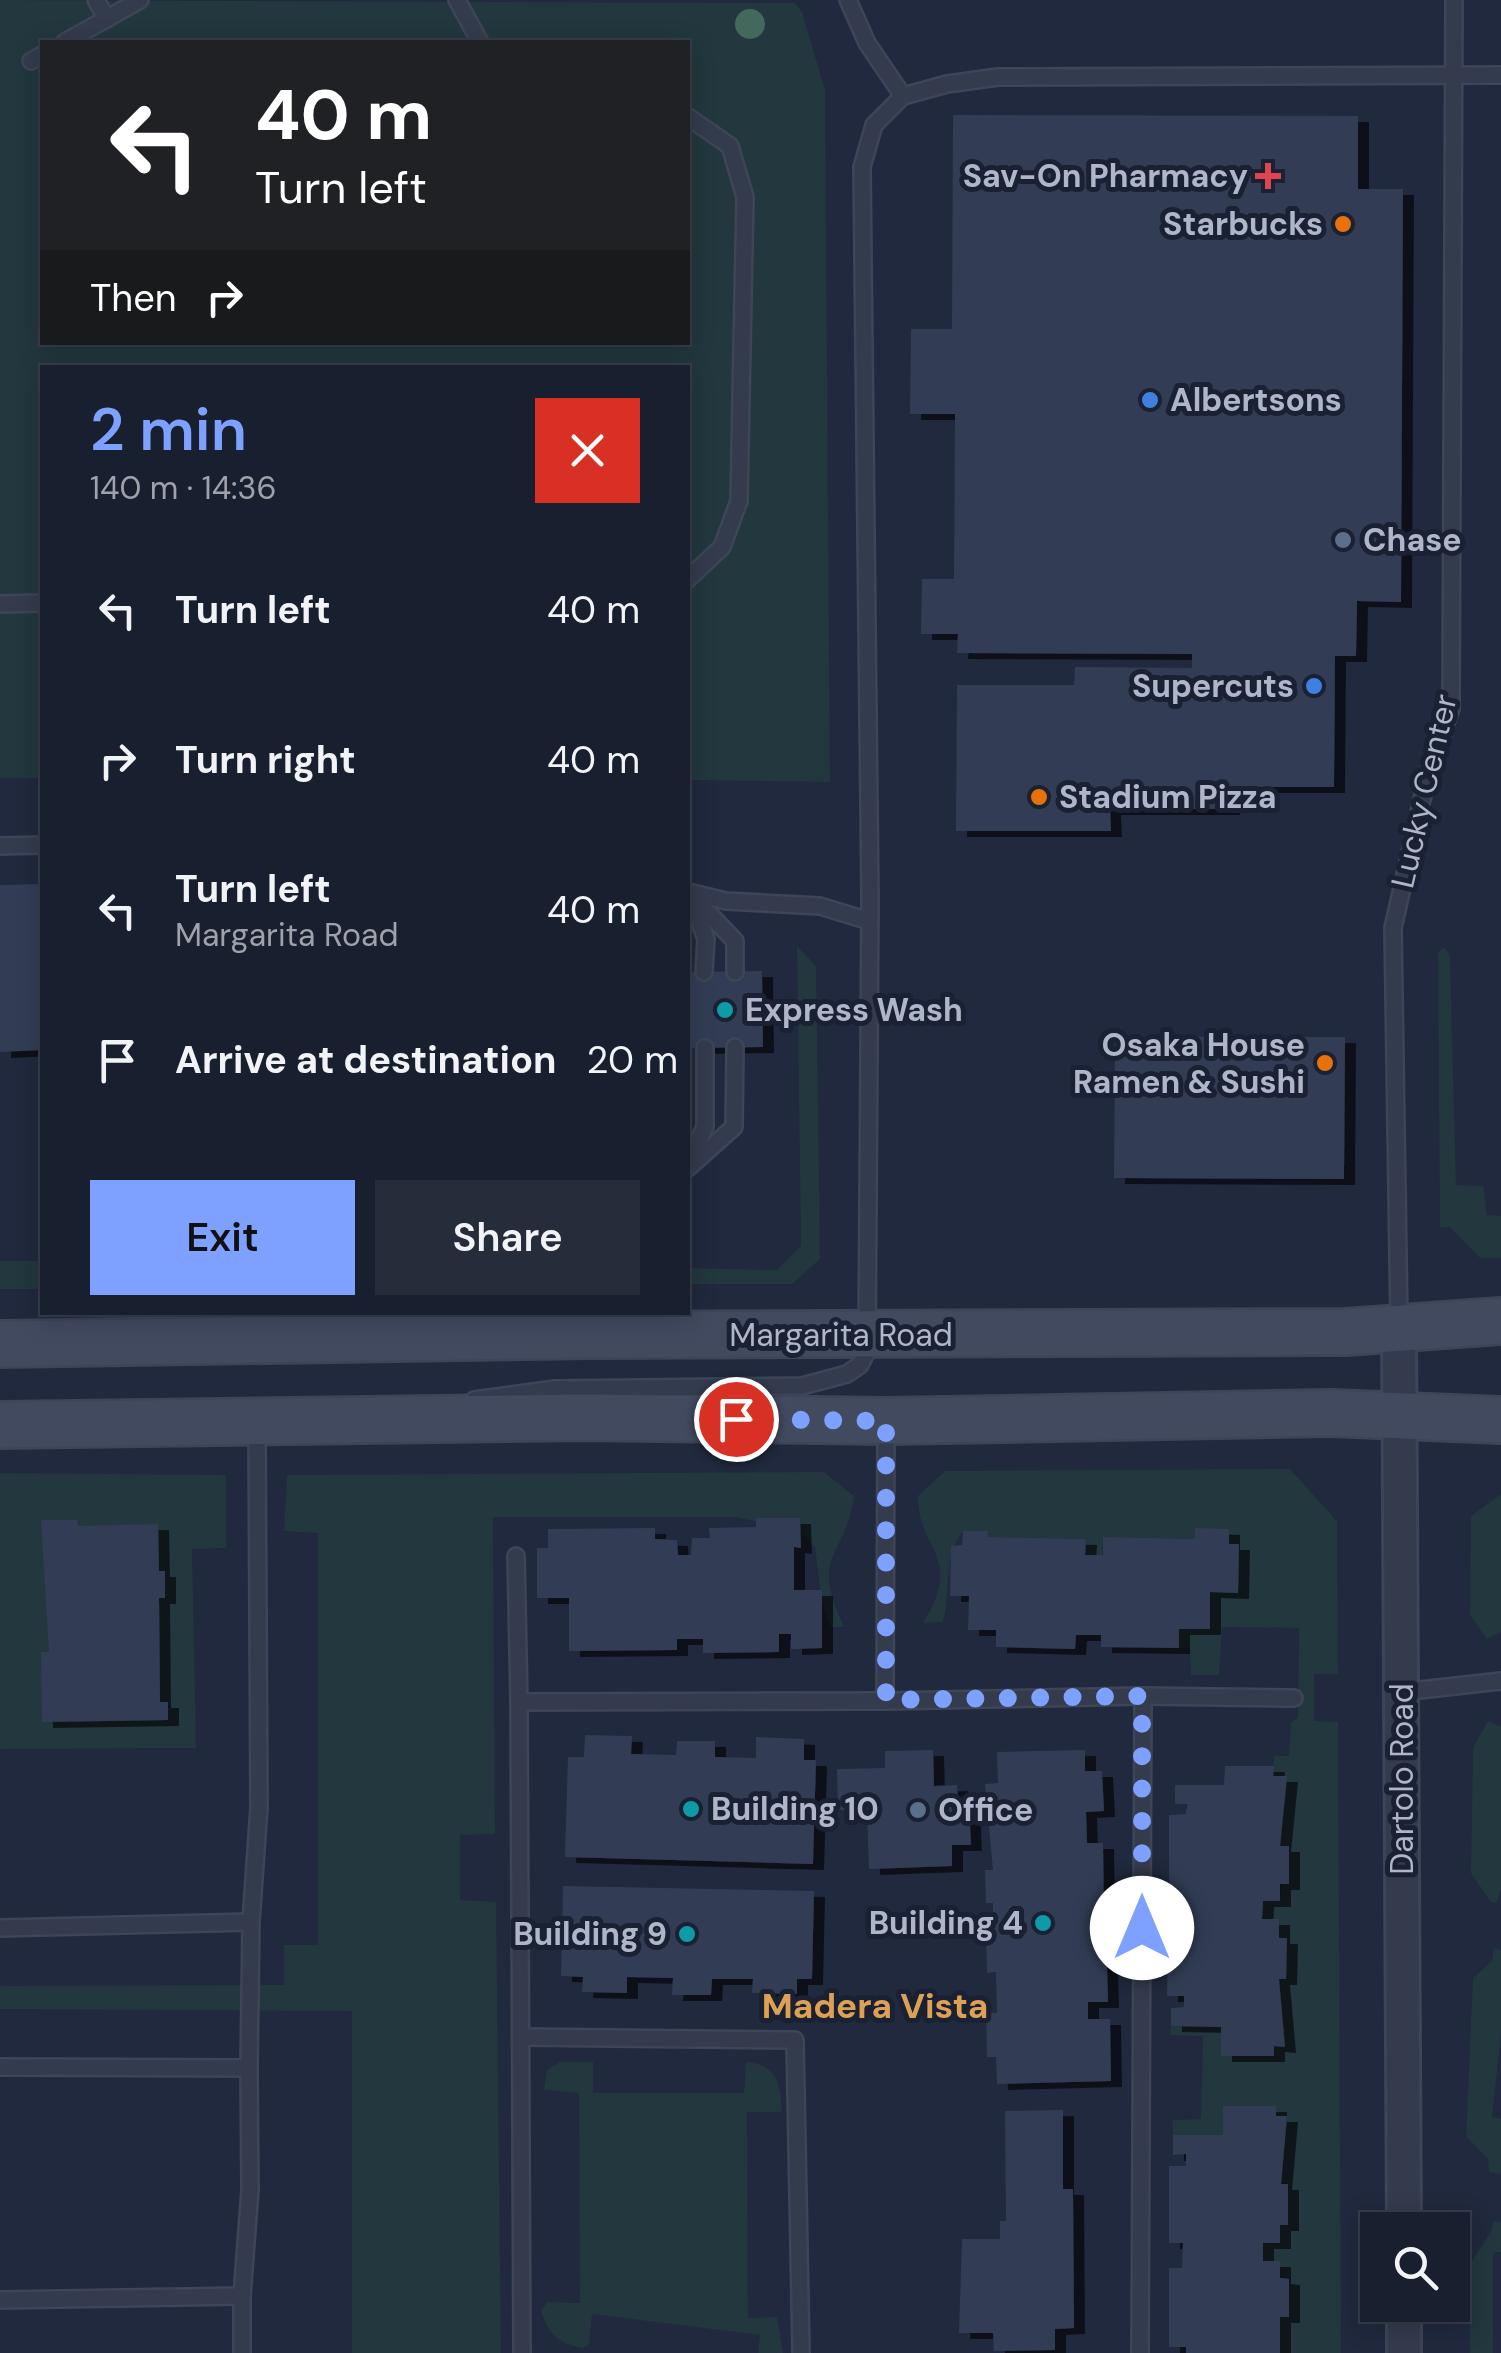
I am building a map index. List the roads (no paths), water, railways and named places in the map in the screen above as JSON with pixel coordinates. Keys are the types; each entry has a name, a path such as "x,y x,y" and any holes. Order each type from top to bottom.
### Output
{"main road":[{"name":"Margarita Road","path":"0,1344 592,1324 869,1336 1400,1328 1501,1321"},
{"path":"0,1425 586,1417 886,1421 1332,1413 1501,1420"}],"street":[{"name":"Dartolo Road","path":"1400,1328 1404,2212"},
{"path":"1404,2322 1404,2353"}],"lane":[{"path":"96,0 106,19"},
{"path":"68,40 140,0"},
{"path":"457,0 479,40"},
{"path":"848,0 867,43 903,96"},
{"name":"Lucky Center","path":"1400,1328 1393,928 1428,773 1451,709 1454,0"},
{"path":"415,1420 484,1397 554,1389 824,1382 860,1365 869,1336 862,167 874,125 903,96 998,77 1501,75"},
{"path":"690,118 730,146 745,197 739,501 722,547 690,577"},
{"path":"0,604 40,603"},
{"path":"0,846 40,845"},
{"path":"690,894 726,901 820,906 869,921"},
{"path":"690,896 736,941 735,972"},
{"path":"690,899 706,939 704,972"},
{"path":"690,1161 705,1126 705,1048"},
{"path":"690,1164 734,1126 735,1048"},
{"path":"886,1421 886,1700"},
{"path":"242,2353 250,2190 250,1922 259,1807 258,1423"},
{"path":"516,1556 522,2353"},
{"path":"1402,1692 1501,1681"},
{"path":"1140,2353 1142,1696"},
{"path":"519,1702 1294,1698"},
{"path":"0,1928 250,1922"},
{"path":"521,2037 795,2040 800,2353"},
{"path":"0,2067 250,2068"},
{"path":"0,2300 242,2296"}],"place":[{"name":"Sav-On Pharmacy","path":"1268,176"},
{"name":"Starbucks","path":"1343,224"},
{"name":"Albertsons","path":"1150,400"},
{"name":"Chase","path":"1343,540"},
{"name":"Supercuts","path":"1314,686"},
{"name":"Stadium Pizza","path":"1039,797"},
{"name":"Express Wash","path":"725,1010"},
{"name":"Osaka House Ramen & Sushi","path":"1325,1063"},
{"name":"Building 10","path":"691,1809"},
{"name":"Office","path":"918,1810"},
{"name":"Building 4","path":"1043,1923"},
{"name":"Building 9","path":"687,1934"}],"district":[{"name":"Madera Vista","path":"875,2006"}]}
